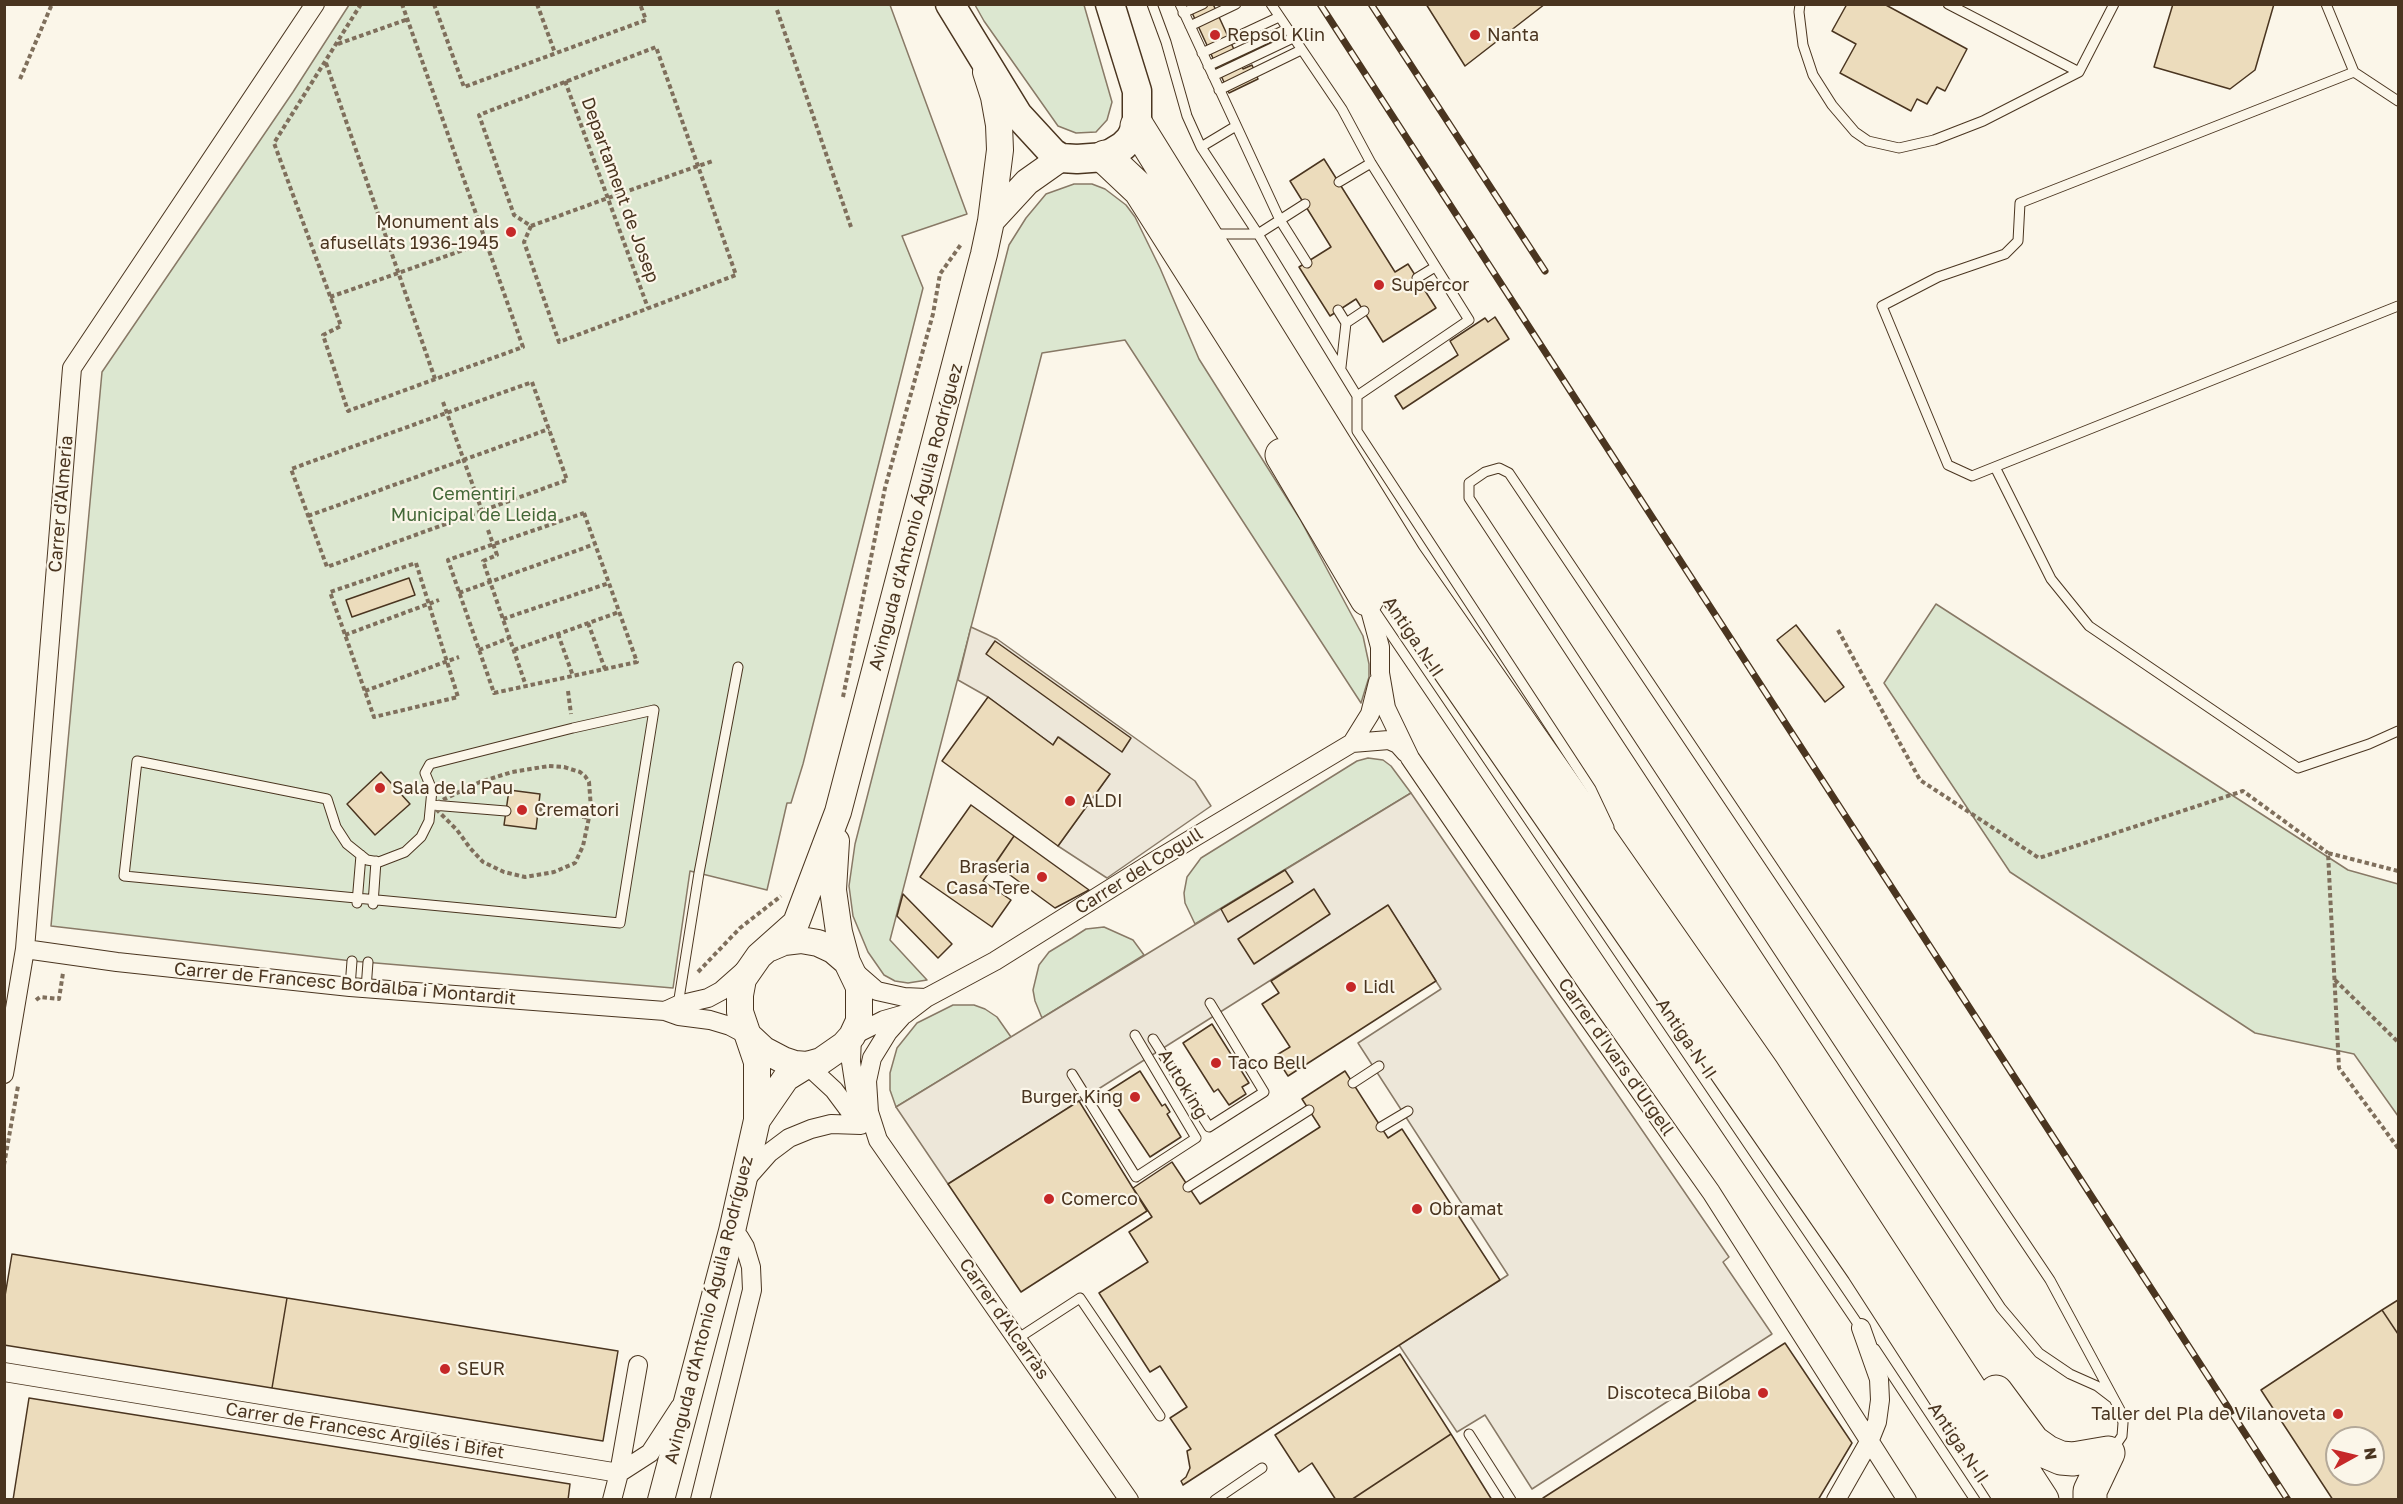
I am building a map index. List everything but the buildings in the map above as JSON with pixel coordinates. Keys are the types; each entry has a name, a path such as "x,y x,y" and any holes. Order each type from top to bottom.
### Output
{"highway":[{"path":"1137,126 1405,558 1763,1072 2042,1500"},
{"path":"1105,157 1140,190 1386,578 1863,1269 2012,1500"},
{"path":"1166,234 1228,364 1367,599"},
{"path":"1931,1329 1966,1351 2033,1442 2061,1458 2085,1458 2108,1453"},
{"path":"2090,1500 2090,1491 2108,1453"}],"main road":[{"path":"950,4 1018,115 1039,140 1061,158 1105,157 1123,146 1137,126 1137,91 1111,5"}],"street":[{"name":"Carrer d'Almeria","path":"12,1075 26,949 72,368 315,4"},
{"name":"Avinguda d'Antonio Águila Rodríguez","path":"661,1500 732,1231 757,1120 757,1062 741,1018 740,995 743,979 760,957 796,923 838,812 961,347 991,221 999,165 999,125 994,97 981,57"},
{"path":"991,221 1028,182 1061,158"},
{"name":"Carrer d'Ivars d'Urgell","path":"1367,599 1380,647 1380,673 1386,708 1410,758 1572,995 1711,1192 1907,1500"},
{"path":"1352,743 1370,714 1380,673"},
{"path":"1352,743 1389,740 1398,744 1410,758"},
{"name":"Carrer del Cogull","path":"852,1036 884,1020 905,1014 926,999 987,966 1126,872 1352,743"},
{"name":"Avinguda d'Antonio Águila Rodríguez","path":"757,1120 786,1078 807,1065 821,1061 844,1045 852,1036 859,1021 861,1005 859,987 849,966 838,932 833,890 838,812"},
{"path":"760,957 784,942 801,940 818,943 833,950 877,991 926,999"},
{"name":"Carrer de Francesc Bordalba i Montardit","path":"26,949 358,988 671,1008 708,998 721,991 760,957"},
{"name":"Carrer de Francesc Bordalba i Montardit","path":"671,1008 679,1016 710,1020 730,1026 749,1036"},
{"name":"Carrer d'Alcarràs","path":"870,1130 867,1081 872,1058 888,1032 905,1014"},
{"path":"749,1036 764,1050 783,1060 807,1065"},
{"name":"Carrer d'Alcarràs","path":"852,1036 855,1088 870,1130"},
{"name":"Carrer d'Alcarràs","path":"807,1065 834,1090 870,1130 1129,1500"},
{"path":"742,1183 769,1153 789,1138 831,1124 870,1130"},
{"path":"700,1500 752,1290 751,1267 745,1248 739,1237 732,1231"},
{"path":"1836,1500 1869,1442 1877,1422 1880,1400 1879,1379 1862,1329"},
{"path":"612,1500 638,1365"},
{"name":"Carrer de Francesc Argilés i Bifet","path":"4,1372 619,1473"},
{"path":"619,1473 650,1453 689,1393"}],"lane":[{"path":"1152,4 1166,42 1187,116 1201,147 1258,234 1357,396 1357,431 1592,789 1604,812 1627,877"},
{"path":"1203,4 1182,9 1280,220 1307,262"},
{"path":"1190,26 1236,4"},
{"path":"1271,4 1342,109 1371,163 1469,320 1357,396"},
{"path":"1800,4 1803,45 1813,75 1832,105 1855,132 1868,141 1899,148 1934,140 1983,121 2079,72 2114,4"},
{"path":"1948,4 2079,72"},
{"path":"2326,4 2354,72 2398,101"},
{"path":"1202,53 1279,17"},
{"path":"1208,66 1287,29"},
{"path":"1213,76 1293,38"},
{"path":"1220,90 1301,50"},
{"path":"2354,72 2020,203 2018,241 2005,254 1938,277 1882,306 1948,465 1972,476 2398,306"},
{"path":"1201,147 1236,126"},
{"path":"1339,182 1371,163"},
{"path":"1203,233 1258,234 1305,204"},
{"path":"1417,279 1435,267"},
{"path":"1338,310 1346,323 1341,367"},
{"path":"1346,323 1364,311"},
{"path":"1995,467 2051,579 2089,626 2298,768 2370,744 2398,731"},
{"path":"2108,1453 2122,1436 2123,1423 2120,1410 2050,1280 1509,473 1499,468 1485,472 1469,483 1469,498 2001,1308 2046,1359 2070,1374 2097,1386 2114,1399"},
{"name":"Antiga N-II","path":"1367,599 1862,1329 1975,1500"},
{"path":"671,1008 681,986 699,873 738,667"},
{"path":"654,710 620,923 373,902 124,876 136,761 327,800 336,826 347,844 367,860 376,861 393,858 421,837 429,821 432,805 432,790 425,773 430,764 573,728 654,710"},
{"path":"432,805 506,811"},
{"path":"357,900 361,855"},
{"path":"373,902 376,861"},
{"path":"352,961 358,988"},
{"path":"358,988 368,962"},
{"path":"1153,1039 1209,1127 1264,1092 1210,1003"},
{"name":"Autoking","path":"1072,1074 1136,1177 1196,1138 1135,1035"},
{"path":"1353,1083 1380,1066"},
{"path":"1188,1186 1309,1110"},
{"path":"1381,1127 1408,1111"},
{"path":"1017,1339 1080,1298 1160,1416"},
{"path":"1469,1434 1511,1500"},
{"path":"1215,1500 1262,1468"}],"path":[{"path":"20,78 52,4"},
{"path":"362,4 274,143 341,326 323,335 348,411 524,347 402,4"},
{"path":"434,4 464,87 646,20 640,4"},
{"path":"537,4 555,53"},
{"path":"777,10 851,227"},
{"path":"336,45 408,19"},
{"path":"531,225 514,215 479,115 656,47 698,166 736,275 559,342 524,242 531,225 608,198 698,166 712,161"},
{"path":"326,62 435,379"},
{"name":"Departament de Josep","path":"566,81 648,308"},
{"path":"842,699 885,488 933,314 940,274 966,236"},
{"path":"330,297 486,242"},
{"path":"532,382 549,429 567,480 327,567 291,470 532,382"},
{"path":"443,402 482,511"},
{"path":"308,516 549,429"},
{"path":"584,513 595,544 636,662 494,693 448,560 584,513"},
{"path":"488,530 497,555 483,561 526,686"},
{"path":"459,592 595,544"},
{"path":"416,563 429,604 458,697 374,717 330,592 416,563"},
{"path":"503,619 609,583"},
{"path":"345,635 439,600"},
{"path":"514,650 619,612"},
{"path":"588,623 605,669"},
{"path":"1838,630 1920,780 2039,858 2243,791 2328,853 2398,871"},
{"path":"558,634 573,676"},
{"path":"479,650 510,638"},
{"path":"365,691 459,657"},
{"path":"568,691 573,728"},
{"path":"538,809 589,818"},
{"path":"2328,853 2339,1068 2398,1148"},
{"path":"681,986 691,980 740,928 781,896 789,894"},
{"path":"32,1009 34,1001 40,997 59,999 67,955"},
{"path":"2335,980 2398,1042"},
{"path":"4,1165 12,1075"}],"green space":[{"name":"Cementiri Municipal de Lleida","path":"349,5 890,5 967,214 902,236 923,288 803,764 791,803 787,803 767,890 690,871 673,988 352,961 51,926 102,372 293,92"},
{"path":"975,5 1084,5 1112,102 1107,120 1096,132 1076,133 1058,126"},
{"path":"1074,184 1092,184 1105,189 1126,205 1135,217 1160,268 1199,359 1300,519 1363,636 1369,664 1369,677 1361,703 1125,340 1042,353 890,940 927,980 908,983 895,981 884,975 868,952 853,916 849,886 855,844 1009,245 1026,218 1046,194"},
{"path":"1936,604 2348,870 2398,884 2398,1116 2354,1054 2255,1033 2010,872 1884,683"},
{"path":"1368,758 1383,760 1391,766 1411,793 1195,924 1185,903 1184,893 1187,877 1201,858 1357,761"},
{"path":"1104,927 1133,940 1144,955 1042,1018 1033,990 1039,965 1049,952 1086,929"},
{"path":"953,1005 974,1005 985,1009 997,1017 1011,1037 896,1107 890,1090 890,1073 897,1048 917,1023"}],"shaded area":[{"path":"971,627 997,639 1195,781 1211,806 1107,878 1058,846 1110,774 1059,737 1053,745 988,697 958,680"},
{"path":"1411,793 1729,1257 1723,1262 1772,1334 1532,1489 1485,1415 1457,1432 1399,1345 1508,1275 1358,1043 1441,989 1388,906 948,1184 896,1107"}],"railway":[{"path":"1320,4 2288,1500"},
{"path":"1371,4 1545,271"}],"place":[{"name":"Repsol Klin","path":"1215,35"},
{"name":"Nanta","path":"1475,35"},
{"name":"Monument als afusellats 1936-1945","path":"511,232"},
{"name":"Supercor","path":"1379,285"},
{"name":"Sala de la Pau","path":"380,788"},
{"name":"ALDI","path":"1070,801"},
{"name":"Crematori","path":"522,810"},
{"name":"Braseria Casa Tere","path":"1042,877"},
{"name":"Lidl","path":"1351,987"},
{"name":"Taco Bell","path":"1216,1063"},
{"name":"Burger King","path":"1135,1097"},
{"name":"Comerco","path":"1049,1199"},
{"name":"Obramat","path":"1417,1209"},
{"name":"SEUR","path":"445,1369"},
{"name":"Discoteca Biloba","path":"1763,1393"},
{"name":"Taller del Pla de Vilanoveta","path":"2338,1414"}]}
